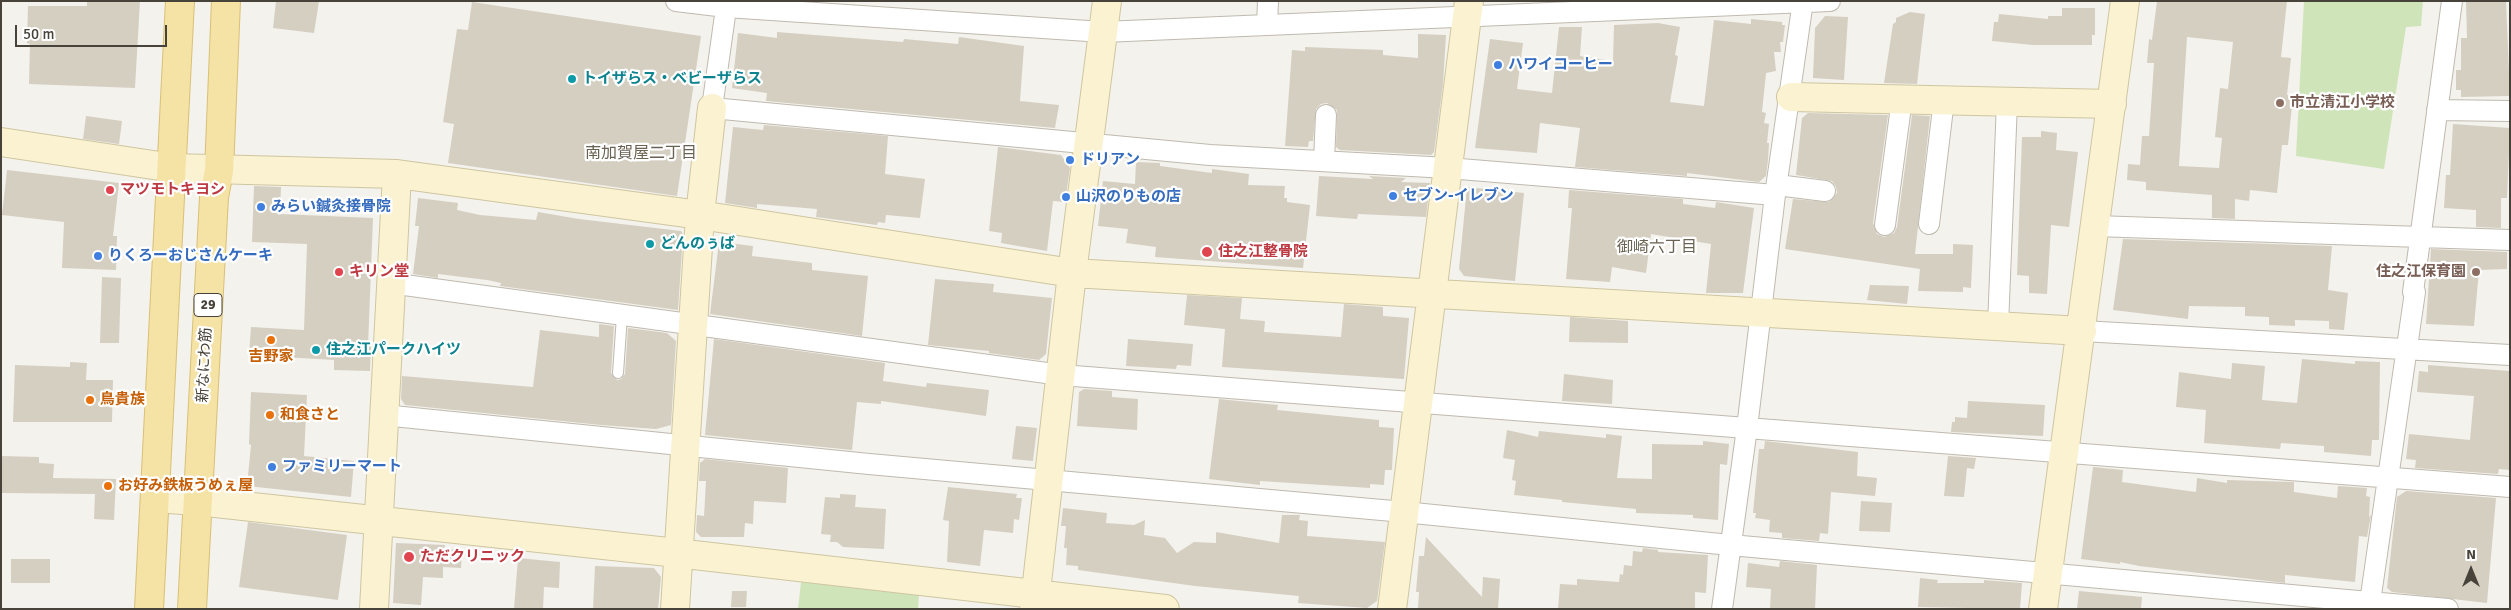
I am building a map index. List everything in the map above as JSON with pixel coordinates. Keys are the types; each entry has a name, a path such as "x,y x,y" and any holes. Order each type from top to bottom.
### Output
{"main road":[{"path":"149,609 173,168 180,1"},
{"name":"新なにわ筋","path":"192,609 214,197 219,171 226,1"}],"street":[{"path":"676,1 1103,32 1267,25 1468,9 1830,1"},
{"path":"1035,601 1072,273 1108,1"},
{"path":"1267,25 1268,1"},
{"path":"2043,609 2066,451 2125,1"},
{"path":"2369,605 2406,350 2452,1"},
{"path":"1722,609 1747,428 1776,190 1791,97 1803,2"},
{"path":"675,609 700,215 726,4"},
{"path":"1392,609 1468,9"},
{"path":"1791,97 2112,104"},
{"path":"1885,225 1902,100"},
{"path":"1929,224 1944,100"},
{"path":"1998,326 2007,102"},
{"path":"712,108 1210,154 1776,190 1825,191"},
{"path":"2438,110 2510,112"},
{"path":"1324,161 1326,115"},
{"path":"1,142 173,168 219,171 396,174 700,215 1072,273 2510,355"},
{"path":"374,609 396,174"},
{"path":"2095,226 2510,240"},
{"path":"390,284 1061,375 2066,451 2510,488"},
{"path":"383,416 684,444 869,464 1404,512 1730,545 2048,571 2369,605 2448,609"},
{"path":"155,498 197,500 679,554 1035,601 1165,609"}],"lane":[{"path":"618,373 622,316"}],"green space":[{"path":"2304,1 2423,1 2421,26 2406,27 2384,169 2296,156"},
{"path":"801,582 919,595 918,609 798,609"}],"building":[{"path":"87,1 140,1 135,88 29,84 30,44 27,43 28,6 87,6"},
{"path":"276,1 319,1 314,33 273,28"},
{"path":"2157,1 2287,1 2281,57 2291,58 2287,95 2293,95 2288,145 2282,145 2277,193 2250,190 2249,201 2235,199 2235,219 2212,218 2212,195 2146,190 2146,182 2127,180 2128,164 2140,165 2142,136 2149,136 2154,63 2147,63 2149,39 2152,40","holes":["2187,37 2233,42 2228,89 2220,88 2215,137 2222,138 2219,168 2179,166"]},
{"path":"2506,1 2510,96 2461,97 2461,90 2456,90 2456,70 2461,70 2461,38 2467,38 2466,2"},
{"name":"トイザらス・ベビーザらス","path":"472,2 701,36 677,196 448,163 454,124 443,122 457,29 468,30"},
{"path":"2062,8 2095,8 2095,35 2092,35 2092,45 2033,45 1992,41 1994,22 1998,22 1999,14 2048,19 2048,16 2062,16"},
{"path":"1910,12 1925,14 1917,84 1884,83 1893,24 1896,22 1896,18"},
{"path":"1825,16 1848,17 1844,80 1813,78 1815,28"},
{"path":"1751,19 1782,22 1782,25 1785,25 1783,42 1780,42 1781,52 1774,52 1776,71 1766,73 1762,112 1766,113 1764,123 1769,124 1768,160 1766,176 1759,182 1687,173 1687,176 1575,167 1580,128 1540,123 1537,153 1475,148 1490,39 1523,43 1517,89 1552,93 1559,27 1582,27 1580,56 1613,61 1614,25 1658,23 1680,27 1675,55 1678,56 1670,102 1704,106 1714,20 1751,24"},
{"path":"777,32 903,42 904,39 958,44 959,37 1024,46 1020,101 1059,105 1055,128 766,101 767,93 732,88 738,33 777,38"},
{"path":"1418,34 1446,35 1443,84 1434,152 1431,155 1340,150 1336,147 1337,110 1327,103 1321,104 1316,109 1313,141 1309,141 1308,147 1285,146 1292,50 1305,51 1305,47 1383,50 1383,55 1418,58"},
{"path":"1808,113 1888,115 1873,223 1877,234 1884,237 1894,233 1897,227 1912,115 1930,116 1915,254 1953,254 1953,244 1973,245 1971,288 1963,287 1963,292 1918,291 1920,269 1785,249 1793,199 1829,202 1837,193 1832,181 1796,175 1802,118"},
{"path":"86,116 122,121 119,144 83,139"},
{"path":"2453,124 2510,128 2507,198 2501,198 2501,228 2476,227 2476,210 2444,208 2446,175 2450,175"},
{"path":"764,125 888,136 885,174 925,179 920,218 886,215 885,223 878,222 877,225 816,217 817,209 757,204 757,208 725,203 733,127 763,130"},
{"path":"2041,131 2057,133 2056,150 2078,152 2069,227 2051,225 2047,294 2029,293 2029,276 2017,275 2022,137 2041,137"},
{"path":"998,147 1061,155 1070,168 1065,202 1053,201 1047,251 1001,243 1002,233 989,231"},
{"path":"1136,162 1160,163 1160,166 1212,173 1212,169 1249,174 1248,185 1285,186 1284,198 1287,198 1287,202 1310,205 1303,268 1155,257 1156,247 1126,243 1128,229 1098,226 1103,181 1135,184"},
{"path":"7,170 119,183 113,236 117,236 116,270 62,268 64,222 2,215"},
{"path":"1319,176 1373,179 1369,176 1406,178 1401,182 1430,183 1426,217 1358,214 1357,219 1316,216"},
{"path":"254,186 281,187 280,214 373,218 368,346 371,346 370,371 334,370 334,360 249,355 251,327 304,330 307,244 252,242"},
{"path":"1467,187 1524,193 1515,281 1464,276 1459,269"},
{"path":"1569,190 1683,199 1683,204 1715,208 1716,202 1754,208 1743,293 1706,293 1711,244 1651,234 1646,273 1612,267 1610,282 1566,279 1572,208 1568,208"},
{"path":"418,198 458,203 457,210 480,215 536,220 538,212 579,219 681,231 683,234 678,310 500,286 501,283 487,280 438,274 438,278 413,274 419,226 415,226"},
{"path":"2123,239 2332,246 2328,290 2348,293 2344,330 2329,329 2329,321 2295,320 2295,326 2269,325 2269,317 2245,316 2245,307 2189,306 2188,319 2113,310"},
{"path":"719,242 753,246 752,256 812,263 812,270 868,276 862,336 710,314"},
{"path":"2431,249 2507,252 2507,269 2479,270 2474,326 2426,324"},
{"path":"102,277 121,278 119,343 100,343"},
{"path":"935,279 994,284 993,292 1052,298 1046,354 1039,360 989,353 989,351 928,345"},
{"path":"1870,285 1909,286 1907,304 1867,300"},
{"path":"1187,295 1242,298 1240,319 1265,321 1264,332 1341,337 1344,304 1383,307 1383,316 1409,318 1404,379 1222,367 1225,329 1184,325"},
{"path":"1570,317 1628,321 1628,343 1569,342"},
{"path":"599,324 614,326 611,373 617,380 621,379 625,374 628,328 667,333 676,341 671,425 656,429 601,425 405,405 401,399 402,376 533,387 540,330 599,337"},
{"path":"714,339 885,363 883,381 926,387 927,383 989,390 986,416 881,401 881,404 857,402 852,450 705,435"},
{"path":"1128,339 1193,344 1191,366 1177,365 1176,369 1126,366"},
{"path":"2302,359 2355,364 2355,361 2380,362 2379,440 2372,440 2371,456 2324,452 2324,446 2281,443 2280,449 2204,443 2206,410 2176,407 2179,372 2231,379 2232,363 2265,366 2262,400 2297,403"},
{"path":"70,362 87,363 86,380 113,380 112,422 13,422 15,365 70,367"},
{"path":"2428,365 2510,371 2510,470 2499,469 2498,474 2415,468 2416,460 2406,459 2409,434 2470,440 2474,396 2417,392 2419,371 2428,372"},
{"path":"1564,374 1613,380 1612,404 1562,401"},
{"path":"1084,389 1112,391 1112,397 1138,399 1137,430 1077,426 1079,392"},
{"path":"251,392 307,395 304,456 354,461 351,497 247,486 251,445 249,444"},
{"path":"1219,399 1278,405 1277,410 1379,420 1379,427 1394,428 1392,470 1385,470 1384,485 1370,484 1370,488 1260,481 1260,485 1209,479"},
{"path":"1968,401 2045,405 2043,436 1951,432 1952,422 1955,422 1955,417 1967,418"},
{"path":"1016,426 1037,428 1033,461 1012,459"},
{"path":"1507,430 1538,437 1539,431 1606,438 1606,434 1622,436 1617,478 1652,479 1652,444 1703,445 1703,441 1729,444 1727,465 1720,464 1718,520 1693,518 1693,515 1636,513 1636,509 1514,495 1516,481 1512,480 1515,460 1503,458"},
{"path":"1765,441 1858,452 1857,476 1877,478 1875,496 1831,492 1828,534 1820,533 1819,541 1782,538 1782,533 1769,532 1770,520 1755,518 1756,513 1753,513 1759,449 1764,449"},
{"path":"2,456 39,457 39,463 54,464 53,478 116,479 114,520 94,519 95,494 1,493"},
{"path":"1948,456 1976,458 1974,469 1967,468 1964,497 1944,496"},
{"path":"705,459 788,468 786,503 754,501 753,524 745,523 744,537 701,537 696,532 697,515 704,516 706,481 699,481 700,463"},
{"path":"2093,467 2123,470 2122,482 2196,492 2197,478 2227,483 2227,480 2294,482 2294,492 2337,498 2338,486 2367,488 2366,496 2370,497 2369,517 2371,515 2367,537 2359,536 2355,582 2285,575 2285,583 2139,566 2120,562 2120,564 2081,559"},
{"path":"948,487 1017,494 1016,498 1022,498 1019,520 1014,519 1013,533 984,530 980,566 947,562 949,521 943,520"},
{"path":"2406,491 2496,498 2487,603 2392,592 2387,588 2397,497"},
{"path":"840,494 856,495 855,507 886,509 884,549 843,547 837,542 830,542 831,535 821,534 825,497 840,498"},
{"path":"1861,501 1892,503 1890,532 1859,531"},
{"path":"1063,508 1107,513 1106,523 1134,525 1145,520 1144,535 1165,538 1177,553 1194,542 1216,543 1216,532 1279,543 1282,515 1300,515 1299,520 1308,521 1307,536 1385,542 1377,601 1367,608 1298,603 1299,596 1195,586 1078,570 1078,566 1066,565 1067,548 1064,548 1066,526 1061,526"},
{"path":"248,522 347,535 338,600 239,587"},
{"path":"1426,537 1482,597 1483,577 1500,579 1498,609 1418,609 1419,592 1416,592 1419,556 1424,556"},
{"path":"396,543 445,545 444,549 462,550 461,568 443,567 443,578 423,577 421,605 393,603"},
{"path":"1643,548 1658,550 1658,552 1708,555 1706,593 1695,592 1695,609 1558,609 1560,584 1577,585 1577,579 1619,582 1620,574 1623,575 1624,565 1632,566 1633,551 1642,552"},
{"path":"518,558 560,562 559,588 544,587 543,609 514,609"},
{"path":"11,559 50,559 50,583 11,583"},
{"path":"1780,561 1817,565 1815,609 1770,609 1771,589 1746,587 1748,563 1779,567"},
{"path":"595,566 654,568 661,577 658,609 593,609"},
{"path":"1920,578 1938,580 1937,583 1984,583 1984,580 2022,583 2020,609 1918,607"},
{"path":"732,591 747,591 746,607 731,607"},
{"path":"2079,591 2142,597 2141,609 2077,609"}],"place":[{"name":"ハワイコーヒー","path":"1498,65"},
{"name":"トイザらス・ベビーザらス","path":"572,79"},
{"name":"市立清江小学校","path":"2280,103"},
{"name":"ドリアン","path":"1070,160"},
{"name":"マツモトキヨシ","path":"110,190"},
{"name":"セブン-イレブン","path":"1393,196"},
{"name":"山沢のりもの店","path":"1066,197"},
{"name":"みらい鍼灸接骨院","path":"261,207"},
{"name":"どんのぅば","path":"650,244"},
{"name":"住之江整骨院","path":"1207,252"},
{"name":"りくろーおじさんケーキ","path":"98,256"},
{"name":"キリン堂","path":"339,272"},
{"name":"住之江保育園","path":"2476,272"},
{"name":"吉野家","path":"271,340"},
{"name":"住之江パークハイツ","path":"316,350"},
{"name":"鳥貴族","path":"90,400"},
{"name":"和食さと","path":"270,415"},
{"name":"ファミリーマート","path":"272,467"},
{"name":"お好み鉄板うめぇ屋","path":"108,486"},
{"name":"ただクリニック","path":"409,557"}],"district":[{"name":"南加賀屋二丁目","path":"641,154"},
{"name":"御崎六丁目","path":"1657,248"}]}
